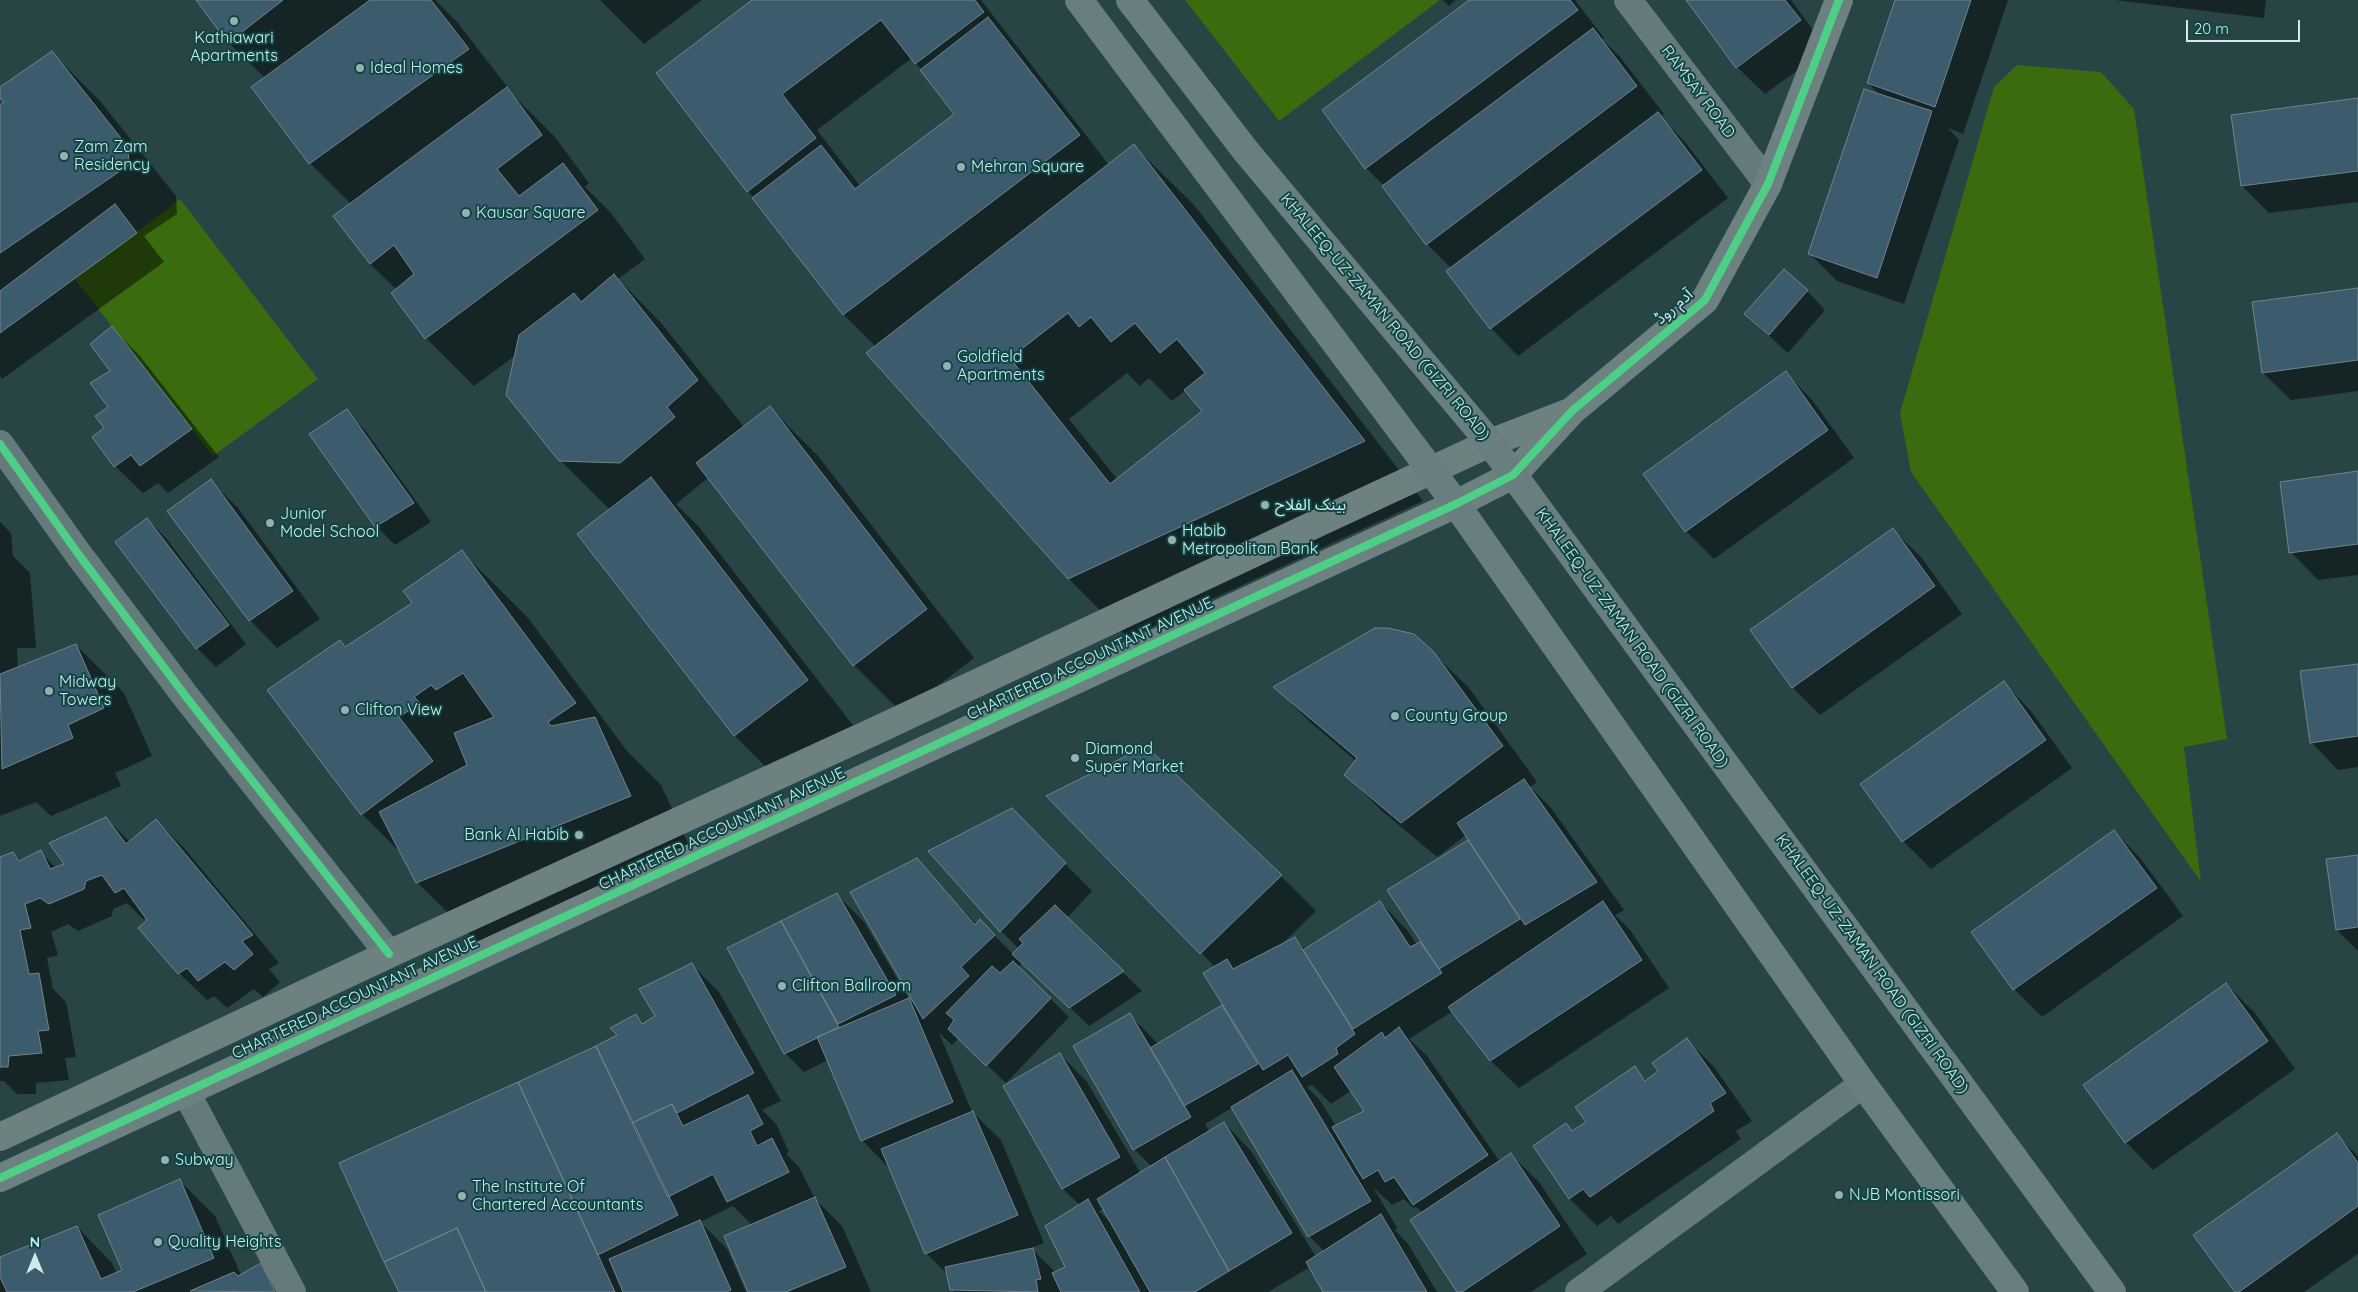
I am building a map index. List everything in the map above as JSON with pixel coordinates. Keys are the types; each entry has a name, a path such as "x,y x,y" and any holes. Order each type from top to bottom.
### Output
{"main road":[{"path":"1079,0 1456,504 1863,1084 2015,1292"},
{"name":"KHALEEQ-UZ-ZAMAN ROAD (GIZRI ROAD)","path":"1130,0 1245,150 1490,443 2112,1292"}],"street":[{"name":"RAMSAY ROAD","path":"1628,0 1768,184"},
{"name":"آدم روڈ","path":"1456,504 1513,475 1572,411 1705,300 1768,184 1839,0"},
{"name":"آدم روڈ","path":"1431,472 1490,443 1572,411"},
{"path":"0,444 79,555 187,698 389,954"},
{"name":"CHARTERED ACCOUNTANT AVENUE","path":"0,1137 389,954 716,805 1027,658 1431,472"},
{"name":"CHARTERED ACCOUNTANT AVENUE","path":"0,1178 1456,504"},
{"path":"1579,1292 1863,1084"},
{"path":"186,1092 292,1292"}],"green space":[{"path":"1185,0 1440,0 1279,121"},
{"path":"2017,65 2101,72 2134,109 2227,739 2184,747 2201,882 1911,472 1900,413 1994,87"},
{"path":"180,199 318,379 213,456 75,279"}],"building":[{"name":"Kathiawari Apartments","path":"196,0 283,0 228,43"},
{"name":"Ideal Homes","path":"370,0 431,0 469,49 309,164 251,87"},
{"path":"752,0 975,0 984,12 915,64 881,20 782,94 816,138 747,192 656,73"},
{"path":"1469,0 1570,0 1578,10 1365,169 1322,110"},
{"path":"1686,0 1785,0 1801,20 1736,68"},
{"path":"1895,0 1971,0 1935,107 1867,83"},
{"name":"Mehran Square","path":"988,17 1080,135 843,315 752,198 821,145 855,189 954,114 920,70"},
{"path":"1593,28 1637,86 1426,245 1382,186"},
{"name":"Zam Zam Residency","path":"52,51 128,147 129,165 0,253 0,105 4,102 0,98 0,87"},
{"name":"Kausar Square","path":"507,87 542,135 497,169 519,196 563,163 598,210 425,339 391,293 414,274 394,245 370,264 333,216"},
{"path":"1864,89 1932,111 1877,278 1808,254"},
{"path":"2358,98 2358,171 2241,186 2231,115"},
{"path":"1658,112 1702,170 1490,329 1446,271"},
{"name":"Goldfield Apartments","path":"1134,144 1365,441 1068,579 866,353","holes":["1068,313 1079,327 1091,317 1111,342 1135,323 1160,353 1177,339 1205,373 1184,390 1202,411 1110,484 1010,358"]},
{"path":"115,204 137,233 0,333 0,291"},
{"path":"1784,269 1808,290 1769,335 1744,314"},
{"path":"614,274 698,380 667,407 675,417 620,463 559,461 506,395 519,335 574,293 581,302"},
{"path":"2358,288 2358,360 2262,373 2252,302"},
{"path":"112,326 192,429 140,466 131,455 114,467 92,437 104,428 95,416 108,407 90,383 110,371 90,344"},
{"path":"1786,371 1828,430 1685,532 1643,474"},
{"path":"770,406 927,609 853,666 696,463"},
{"path":"347,409 414,503 375,527 309,434"},
{"path":"2358,471 2358,544 2289,553 2280,482"},
{"path":"651,477 808,680 734,736 577,534"},
{"path":"211,479 293,591 249,621 167,511"},
{"path":"147,518 229,625 196,649 115,542"},
{"path":"1893,528 1935,586 1792,688 1750,630"},
{"name":"Clifton View","path":"462,550 576,703 548,722 551,726 595,717 631,796 416,883 379,812 467,765 454,733 494,717 463,673 436,690 431,685 414,697 420,703 399,717 433,761 361,815 267,690 340,640 345,647 412,603 403,591"},
{"name":"County Group","path":"1375,628 1388,628 1414,634 1433,651 1503,746 1401,823 1344,775 1357,758 1273,687"},
{"name":"Midway Towers","path":"76,644 104,708 68,725 73,738 2,769 0,674"},
{"path":"2358,664 2358,736 2310,743 2300,671"},
{"path":"2004,681 2046,740 1902,842 1860,784"},
{"path":"1146,746 1282,875 1200,954 1046,796"},
{"path":"1524,779 1597,882 1525,925 1457,823"},
{"path":"1012,808 1066,863 1000,932 928,851"},
{"path":"106,817 126,844 156,819 253,935 242,941 253,954 234,970 225,962 198,981 187,968 178,974 138,928 147,920 124,888 115,893 102,875 86,881 84,889 49,904 40,898 25,904 31,928 20,930 29,974 39,973 49,1030 38,1031 42,1053 9,1056 8,1067 0,1067 0,857 13,852 19,861 41,850 50,869 64,864 49,843"},
{"path":"2114,830 2157,888 2013,990 1971,932"},
{"path":"1468,840 1520,919 1439,969 1387,890"},
{"path":"2358,855 2358,927 2336,930 2326,859"},
{"path":"917,858 975,925 980,919 995,935 961,967 969,976 923,1019 850,892"},
{"path":"837,893 896,995 838,1024 781,921"},
{"path":"1380,901 1410,947 1420,942 1442,973 1353,1029 1303,950"},
{"path":"1603,901 1642,960 1490,1061 1448,1007"},
{"path":"1055,905 1124,971 1069,1008 1012,954 1023,943 1019,939"},
{"name":"Clifton Ballroom","path":"781,921 839,1027 784,1054 727,948"},
{"path":"1295,937 1355,1034 1336,1048 1338,1054 1302,1077 1288,1055 1263,1070 1203,973 1227,959 1233,969"},
{"path":"1013,961 1051,998 986,1066 948,1029 954,1020 946,1013 992,966 1000,973"},
{"path":"692,963 754,1073 677,1113 672,1104 632,1123 596,1046 617,1035 610,1028 636,1014 642,1024 655,1016 639,989"},
{"path":"2226,983 2268,1041 2125,1143 2083,1085"},
{"path":"909,998 953,1102 861,1141 817,1037"},
{"path":"1222,1005 1258,1064 1184,1106 1150,1048"},
{"path":"1130,1013 1191,1117 1133,1150 1073,1046"},
{"path":"1399,1027 1488,1155 1413,1205 1394,1177 1385,1182 1378,1170 1363,1179 1332,1127 1364,1111 1334,1067 1382,1032 1385,1038"},
{"path":"1687,1038 1726,1093 1710,1103 1714,1111 1590,1197 1583,1189 1569,1199 1533,1146 1566,1123 1572,1131 1586,1122 1575,1107 1635,1066 1645,1081 1658,1071 1652,1063"},
{"path":"596,1046 678,1215 598,1255 518,1082"},
{"path":"1060,1053 1120,1157 1062,1189 1003,1086"},
{"path":"1292,1070 1371,1201 1308,1237 1231,1107"},
{"name":"The Institute Of Chartered Accountants","path":"518,1082 615,1292 486,1292 457,1228 384,1262 339,1163"},
{"path":"748,1095 763,1124 750,1131 757,1146 772,1138 789,1172 727,1202 713,1174 668,1197 632,1123 672,1104 683,1126"},
{"path":"973,1111 1018,1215 925,1254 881,1149"},
{"path":"1224,1122 1292,1233 1229,1271 1165,1157"},
{"path":"2337,1133 2358,1163 2358,1206 2239,1292 2235,1292 2193,1235"},
{"path":"1511,1153 1560,1226 1462,1292 1457,1292 1410,1220"},
{"path":"1165,1157 1229,1271 1195,1292 1150,1292 1097,1199"},
{"name":"Quality Heights","path":"180,1179 214,1258 133,1292 7,1292 0,1277 0,1257 77,1226 101,1279 122,1270 98,1215"},
{"path":"815,1197 846,1267 786,1292 748,1292 724,1236"},
{"path":"1088,1199 1140,1292 1061,1292 1052,1273 1065,1267 1045,1226"},
{"path":"1381,1214 1427,1292 1323,1292 1306,1262"},
{"path":"700,1220 731,1290 726,1292 623,1292 609,1259"},
{"path":"457,1228 486,1292 399,1292 384,1262"},
{"path":"1033,1248 1041,1279 1036,1280 1038,1292 950,1290 945,1267"},
{"path":"261,1263 275,1292 190,1291 234,1272 238,1276"}],"cycle path":[{"path":"0,1178 1456,504 1513,475 1572,411 1705,300 1768,184 1839,0"},
{"path":"0,444 79,555 187,698 389,954"}],"place":[{"name":"Kathiawari Apartments","path":"234,21"},
{"name":"Ideal Homes","path":"360,68"},
{"name":"Zam Zam Residency","path":"64,156"},
{"name":"Mehran Square","path":"961,167"},
{"name":"Kausar Square","path":"466,213"},
{"name":"Goldfield Apartments","path":"947,366"},
{"name":"بینک الفلاح","path":"1265,505"},
{"name":"Junior Model School","path":"270,523"},
{"name":"Habib Metropolitan Bank","path":"1172,540"},
{"name":"Midway Towers","path":"49,691"},
{"name":"Clifton View","path":"345,710"},
{"name":"County Group","path":"1395,716"},
{"name":"Diamond Super Market","path":"1075,758"},
{"name":"Bank Al Habib","path":"579,835"},
{"name":"Clifton Ballroom","path":"782,986"},
{"name":"Subway","path":"165,1160"},
{"name":"NJB Montissori","path":"1839,1195"},
{"name":"The Institute Of Chartered Accountants","path":"462,1196"},
{"name":"Quality Heights","path":"158,1242"}]}
